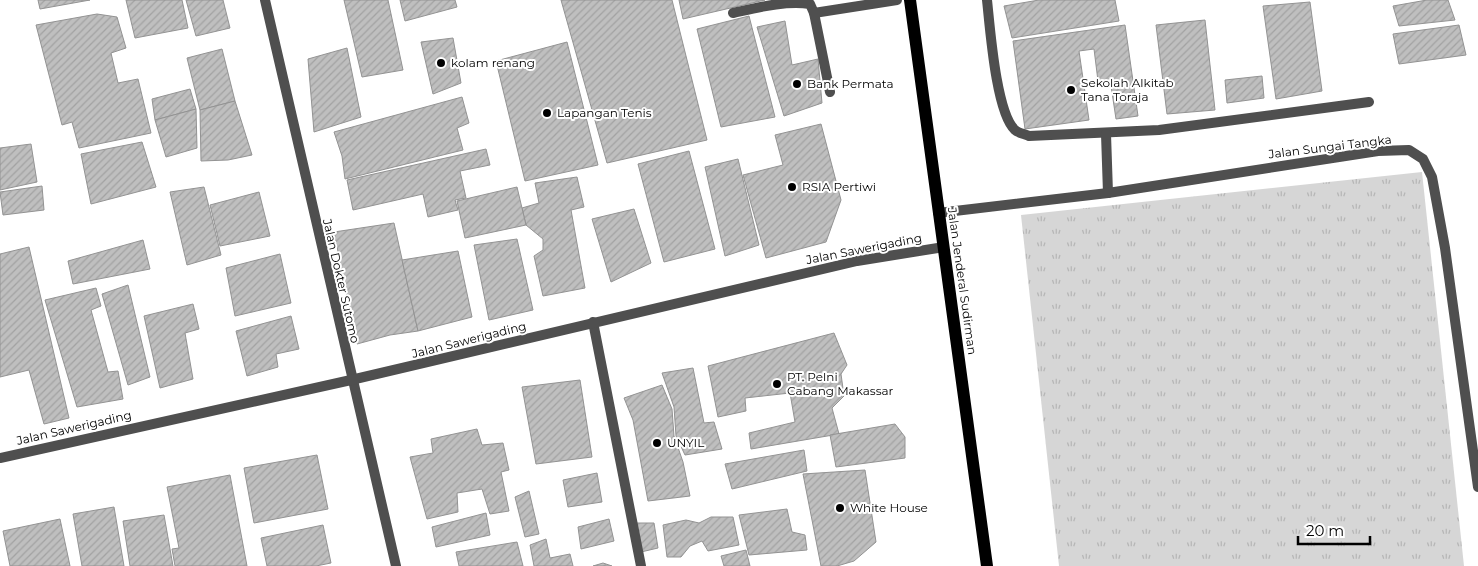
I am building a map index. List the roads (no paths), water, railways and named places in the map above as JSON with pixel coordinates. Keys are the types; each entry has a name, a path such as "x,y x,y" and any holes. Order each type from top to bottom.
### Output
{"main road":[{"name":"Jalan Jenderal Sudirman","path":"910,0 987,566"}],"street":[{"name":"Jalan Dokter Sutomo","path":"265,0 351,380 396,566"},
{"path":"814,14 897,0"},
{"path":"987,0 999,91 1006,117 1015,130 1029,136 1106,134 1280,115 1369,102"},
{"path":"732,13 782,2 810,4 814,14 830,92"},
{"path":"1106,134 1108,193"},
{"name":"Jalan Sungai Tangka","path":"938,213 1108,193 1378,151 1409,150 1423,159 1432,177 1445,248 1478,487"},
{"name":"Jalan Sawerigading","path":"0,458 351,380 857,261 944,247"},
{"path":"593,322 642,566"}],"place":[{"name":"kolam renang","path":"441,63"},
{"name":"Bank Permata","path":"797,84"},
{"name":"Sekolah Alkitab Tana Toraja","path":"1071,90"},
{"name":"Lapangan Tenis","path":"547,113"},
{"name":"RSIA Pertiwi","path":"792,187"},
{"name":"PT. Pelni Cabang Makassar","path":"777,384"},
{"name":"UNYIL","path":"657,443"},
{"name":"White House","path":"840,508"}]}
